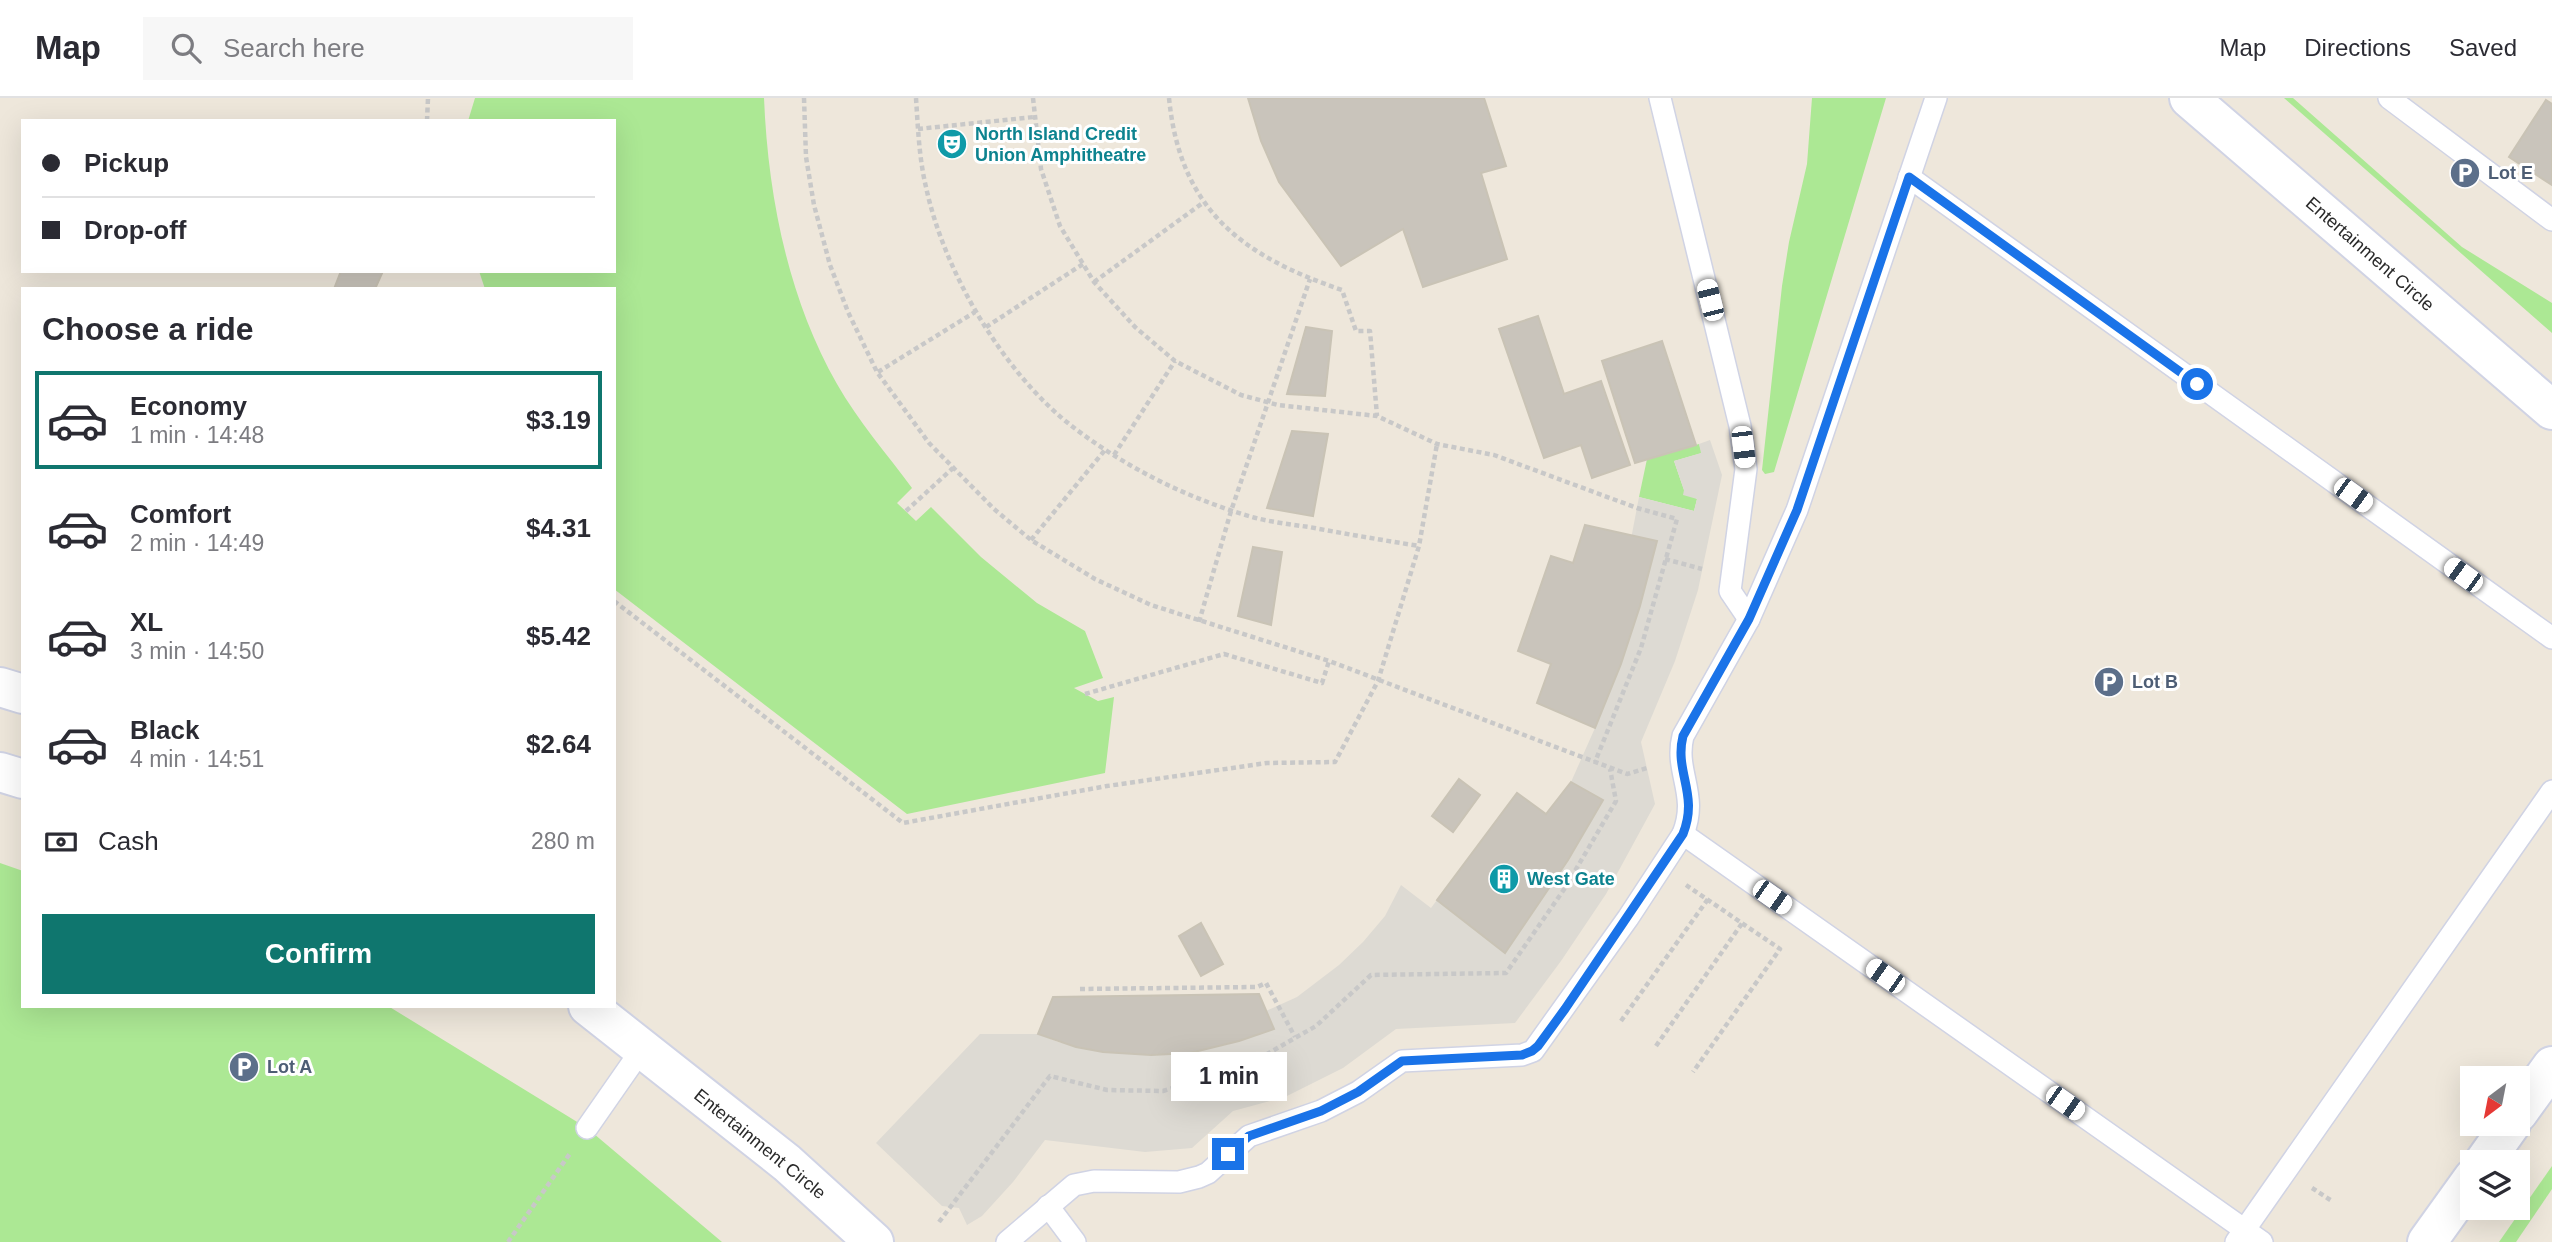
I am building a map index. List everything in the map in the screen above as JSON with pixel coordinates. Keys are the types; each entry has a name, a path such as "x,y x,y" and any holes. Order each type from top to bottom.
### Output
{"street":[{"name":"Entertainment Circle","path":"2189,98 2552,410"},
{"path":"0,687 21,693"},
{"path":"0,772 21,778"},
{"name":"Entertainment Circle","path":"569,1008 642,1049"},
{"name":"Entertainment Circle","path":"591,1008 787,1163 874,1242"},
{"path":"2530,1097 2552,1066"},
{"path":"2427,1242 2460,1196"}],"lane":[{"path":"1660,98 1741,426 1746,469 1730,591 1749,619"},
{"path":"1007,1242 1074,1185 1084,1182 1179,1182 1199,1177 1208,1173 1249,1136 1321,1111 1358,1092 1402,1061 1522,1055 1532,1051 1565,1009 1683,834 1689,818 1689,808 1681,758 1683,736 1749,619 1797,510 1936,98"},
{"path":"2389,98 2552,220"},
{"path":"1909,177 2552,638"},
{"path":"2240,1236 2552,791"},
{"path":"1683,834 2240,1236 2262,1242"},
{"path":"587,1128 642,1049"},
{"path":"1048,1206 1075,1242"}],"path":[{"path":"426,119 428,98"},
{"path":"804,98 806,157 814,205 848,312 877,372 929,443 993,509 1031,540 1095,579 1151,605 1329,661 1627,774 1647,768"},
{"path":"916,98 926,188 939,233 957,278 975,312 1009,361 1039,395 1071,425 1144,474 1210,504 1258,519 1419,546"},
{"path":"1033,98 1041,169 1060,226 1094,282 1135,327 1175,361 1241,395 1268,403 1329,413 1377,416 1437,444 1494,455 1637,508 1677,519 1641,648 1595,762"},
{"path":"1169,98 1179,152 1190,180 1204,202 1242,243 1277,264 1342,290 1356,331 1370,331 1377,416"},
{"path":"918,129 1034,117"},
{"path":"1094,282 1204,202"},
{"path":"986,327 1083,264"},
{"path":"1199,622 1231,511 1310,279"},
{"path":"877,372 975,312"},
{"path":"1114,455 1175,361"},
{"path":"616,603 903,823 1107,786 1267,763 1335,762 1378,681 1419,546 1437,444"},
{"path":"1031,540 1105,450"},
{"path":"906,511 953,468"},
{"path":"1665,559 1702,570"},
{"path":"1085,694 1223,654 1322,683 1329,661"},
{"path":"939,1222 1050,1076 1107,1090 1163,1091 1253,1062 1316,1026 1371,975 1506,974 1565,888 1616,801 1610,768"},
{"path":"1651,881 1689,886 1780,949 1693,1072"},
{"path":"1621,1021 1708,899"},
{"path":"1656,1046 1743,922"},
{"path":"1080,989 1257,987 1266,983 1295,1037"},
{"path":"508,1242 587,1128"},
{"path":"2305,1182 2332,1201"}],"green space":[{"path":"475,98 764,98 770,172 784,246 805,317 820,351 854,411 912,488 897,503 916,521 931,507 981,557 1037,603 1085,631 1103,678 1074,688 1098,701 1114,697 1105,773 907,814 616,591 616,287 484,287 480,273 616,273 616,119 469,119"},
{"path":"1812,98 1886,98 1774,472 1765,474 1762,470 1782,286 1807,164"},
{"path":"2284,98 2293,98 2462,247 2552,303 2552,333"},
{"path":"1699,444 1702,453 1674,461 1684,490 1697,499 1694,511 1639,497 1647,459"},
{"name":"Lot A","path":"0,863 21,870 21,1008 391,1008 587,1128 722,1242 0,1242"},
{"path":"2552,1166 2552,1189 2516,1242 2499,1242 2514,1220 2530,1220 2530,1198"}],"shaded area":[{"path":"1710,440 1722,475 1698,590 1675,661 1641,742 1655,804 1606,894 1515,1023 1396,1029 1343,1068 1285,1097 1233,1111 1192,1148 1145,1152 1045,1140 1013,1182 982,1216 967,1225 959,1208 942,1206 876,1143 980,1034 1038,1034 1058,1042 1103,1052 1171,1055 1226,1045 1273,1029 1266,1011 1297,997 1339,965 1385,916 1401,885 1431,908 1437,900 1505,953 1602,800 1571,782 1595,728 1639,497 1694,511 1697,499 1683,495 1684,490 1674,461 1701,453 1699,444"}],"building":[{"path":"1248,98 1484,98 1506,166 1481,173 1507,259 1423,287 1403,229 1341,266 1279,182 1261,141"},
{"path":"2546,100 2552,104 2552,185 2509,157"},
{"path":"340,273 382,273 376,287 335,287"},
{"path":"1538,316 1564,394 1601,381 1630,465 1592,478 1581,445 1544,458 1499,329"},
{"path":"1306,327 1332,331 1325,396 1287,394"},
{"path":"1662,341 1696,445 1635,463 1602,361"},
{"path":"1292,431 1328,434 1313,516 1267,508"},
{"path":"1585,525 1657,541 1621,664 1595,728 1537,703 1551,664 1518,651 1551,556 1573,563"},
{"path":"1253,547 1282,552 1271,625 1238,616"},
{"path":"1459,779 1480,795 1453,832 1432,816"},
{"name":"West Gate","path":"1571,782 1603,800 1568,860 1505,953 1437,900 1517,793 1546,814"},
{"path":"1201,923 1223,964 1201,976 1179,936"},
{"path":"1259,994 1274,1029 1190,1053 1151,1055 1103,1052 1076,1047 1038,1034 1053,997"}],"place":[{"name":"North Island Credit Union Amphitheatre","path":"952,144"},
{"name":"Lot E","path":"2465,173"},
{"name":"Lot B","path":"2109,682"},
{"name":"West Gate","path":"1504,879"},
{"name":"Lot A","path":"244,1067"}],"route":[{"path":"1228,1154 1249,1136 1321,1111 1358,1092 1402,1061 1522,1055 1532,1051 1565,1009 1683,834 1689,818 1689,797 1681,758 1683,736 1749,619 1797,510 1909,177 2197,384"}]}
